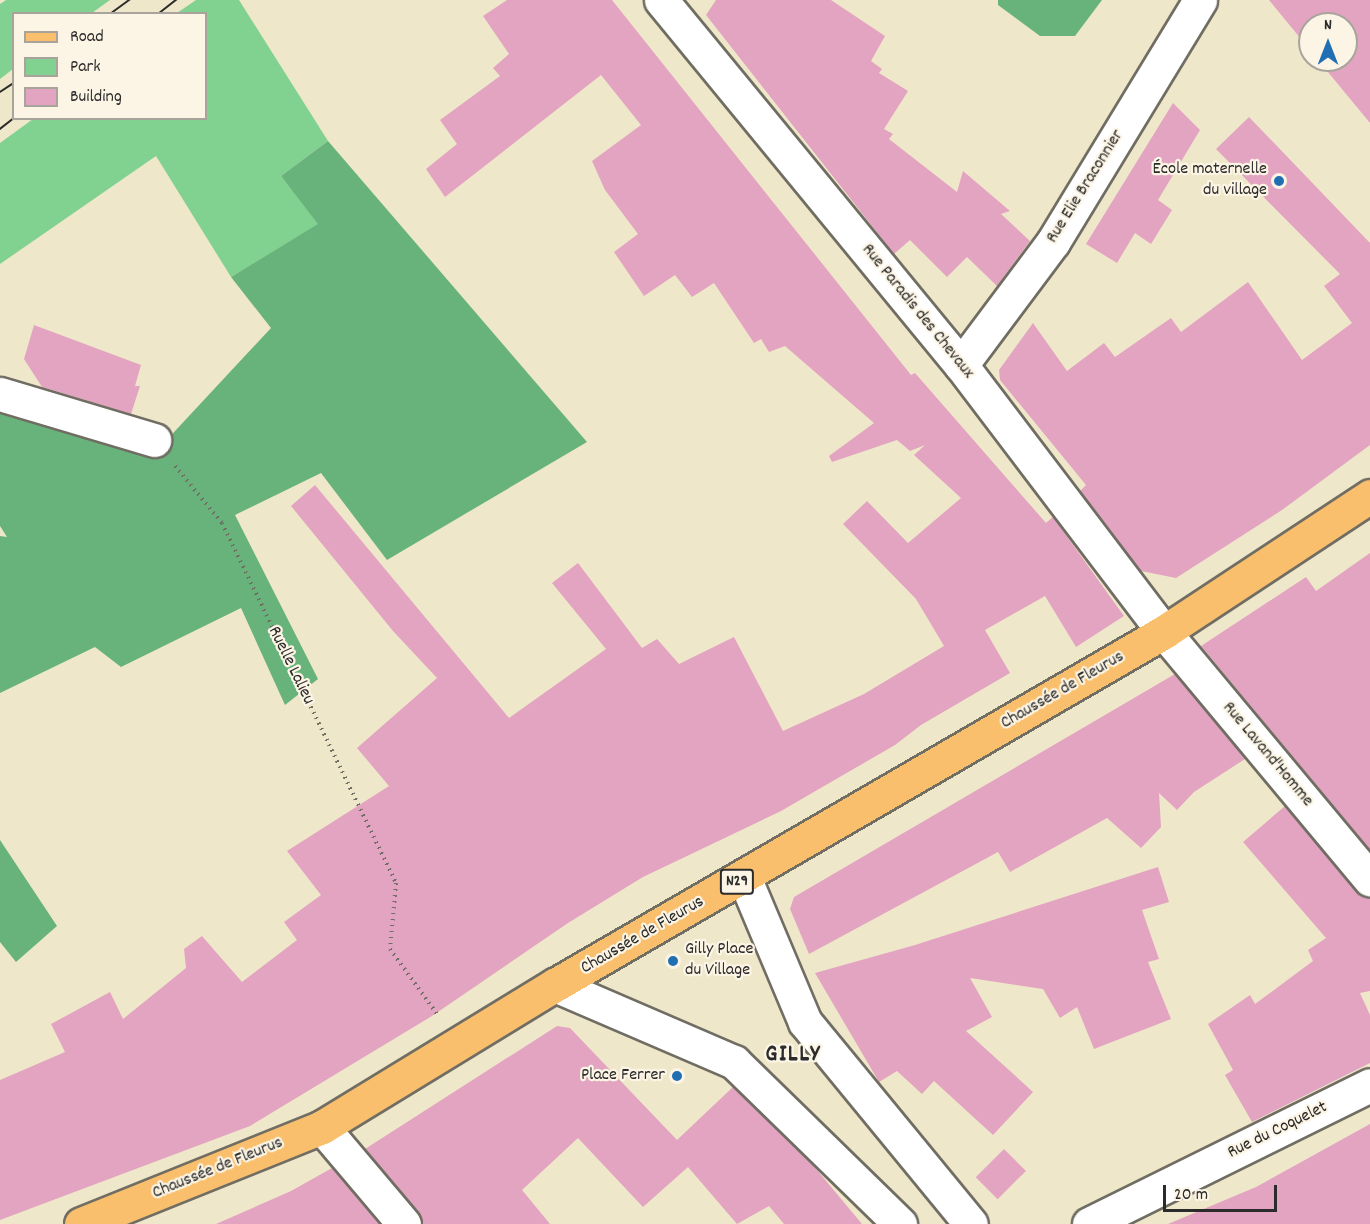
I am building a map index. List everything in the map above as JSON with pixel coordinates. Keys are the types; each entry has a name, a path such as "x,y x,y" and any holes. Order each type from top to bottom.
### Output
{"main road":[{"name":"Chaussée de Fleurus","path":"81,1224 322,1128 555,985 744,878 1164,632 1370,496"}],"street":[{"name":"Rue Paradis des Chevaux","path":"660,0 961,365 1164,632"},
{"name":"Rue Elie Braconnier","path":"961,365 1053,242 1200,0"},
{"path":"0,394 154,440"},
{"name":"Rue Lavand'Homme","path":"1164,632 1370,879"},
{"path":"744,878 805,1022 971,1224"},
{"path":"555,985 734,1062 900,1224"},
{"name":"Rue du Coquelet","path":"1089,1224 1370,1086"},
{"path":"322,1128 404,1224"}],"path":[{"name":"Ruelle Lalieu","path":"154,440 222,523 396,883 390,949 460,1045"}],"green space":[{"path":"6,0 110,0 93,12 12,12 12,70 0,79 0,4"},
{"path":"196,0 239,0 328,141 281,176 319,224 231,277 156,156 0,264 0,143 32,120 207,120 207,12 178,12"},
{"path":"998,0 1102,0 1075,36 1040,36 998,5"},
{"path":"328,141 587,442 387,560 321,473 235,515 318,679 285,705 241,608 121,667 95,647 0,693 0,536 7,537 0,526 0,395 162,445 271,328 231,277 318,224 281,176"},
{"path":"0,840 57,926 16,962 0,942"}],"building":[{"path":"507,0 612,0 911,375 915,373 1046,523 1053,517 1124,616 1076,647 1045,596 985,630 1010,673 921,725 895,745 781,811 643,877 568,923 432,1016 250,1126 0,1220 0,1080 65,1052 51,1024 110,992 123,1019 186,968 184,949 202,936 242,982 297,940 284,922 321,895 287,851 389,786 357,748 437,678 393,631 291,506 315,485 509,718 606,649 552,583 578,563 642,648 657,639 679,664 734,637 783,731 864,694 944,646 916,599 843,524 867,501 908,543 961,498 914,455 925,445 910,451 897,440 832,462 829,456 874,423 785,346 769,352 761,339 754,343 714,283 692,297 675,275 644,296 614,252 638,234 605,190 592,161 641,125 601,75 445,197 426,169 457,144 440,120 500,76 493,68 509,54 483,16"},
{"path":"716,0 831,0 885,36 871,61 882,69 879,73 908,91 884,129 893,134 889,139 957,192 963,171 1010,211 1001,214 1030,241 997,286 967,257 947,277 910,240 894,254 706,15"},
{"path":"1269,0 1370,0 1370,123 1328,72 1358,72 1358,12 1298,12 1298,35"},
{"path":"1173,103 1200,130 1158,200 1172,210 1151,244 1135,233 1117,263 1086,244"},
{"path":"1249,117 1370,243 1370,445 1282,510 1176,578 1141,571 1080,491 1086,485 1000,380 999,370 1033,323 1067,371 1104,343 1115,357 1171,318 1181,332 1248,282 1302,360 1352,323 1324,286 1340,274 1216,149"},
{"path":"34,325 141,365 135,386 140,386 131,414 42,387 24,359"},
{"path":"1370,553 1370,850 1201,646 1306,577 1316,591"},
{"path":"1175,674 1245,759 1194,792 1177,810 1159,793 1161,827 1141,848 1107,818 1010,872 998,852 809,954 790,909 794,897"},
{"path":"1285,806 1356,891 1370,897 1370,991 1360,993 1370,1015 1370,1063 1252,1122 1225,1075 1233,1070 1208,1024 1250,995 1255,1004 1313,961 1308,950 1326,938 1243,842"},
{"path":"1158,867 1169,902 1142,910 1159,959 1148,962 1171,1019 1094,1049 1077,1007 1060,1018 1043,989 970,978 992,1017 966,1031 1033,1092 993,1135 934,1081 922,1094 897,1071 879,1082 815,973 915,945"},
{"path":"557,1026 570,1028 677,1140 733,1087 812,1164 862,1224 784,1224 769,1206 737,1224 688,1167 643,1207 578,1138 522,1190 550,1224 422,1224 418,1212 365,1149"},
{"path":"1370,1124 1370,1224 1168,1224 1256,1187"},
{"path":"1004,1149 1026,1171 998,1199 976,1177"},
{"path":"332,1168 379,1224 216,1224 291,1191"}],"tram line":[{"path":"113,12 129,0"},
{"path":"161,12 176,0"},
{"path":"0,92 12,84"},
{"path":"0,129 12,120"}],"place":[{"name":"École maternelle du village","path":"1279,181"},
{"name":"Gilly Place du Village","path":"673,961"},
{"name":"Place Ferrer","path":"677,1076"}],"district":[{"name":"GILLY","path":"793,1056"}]}
